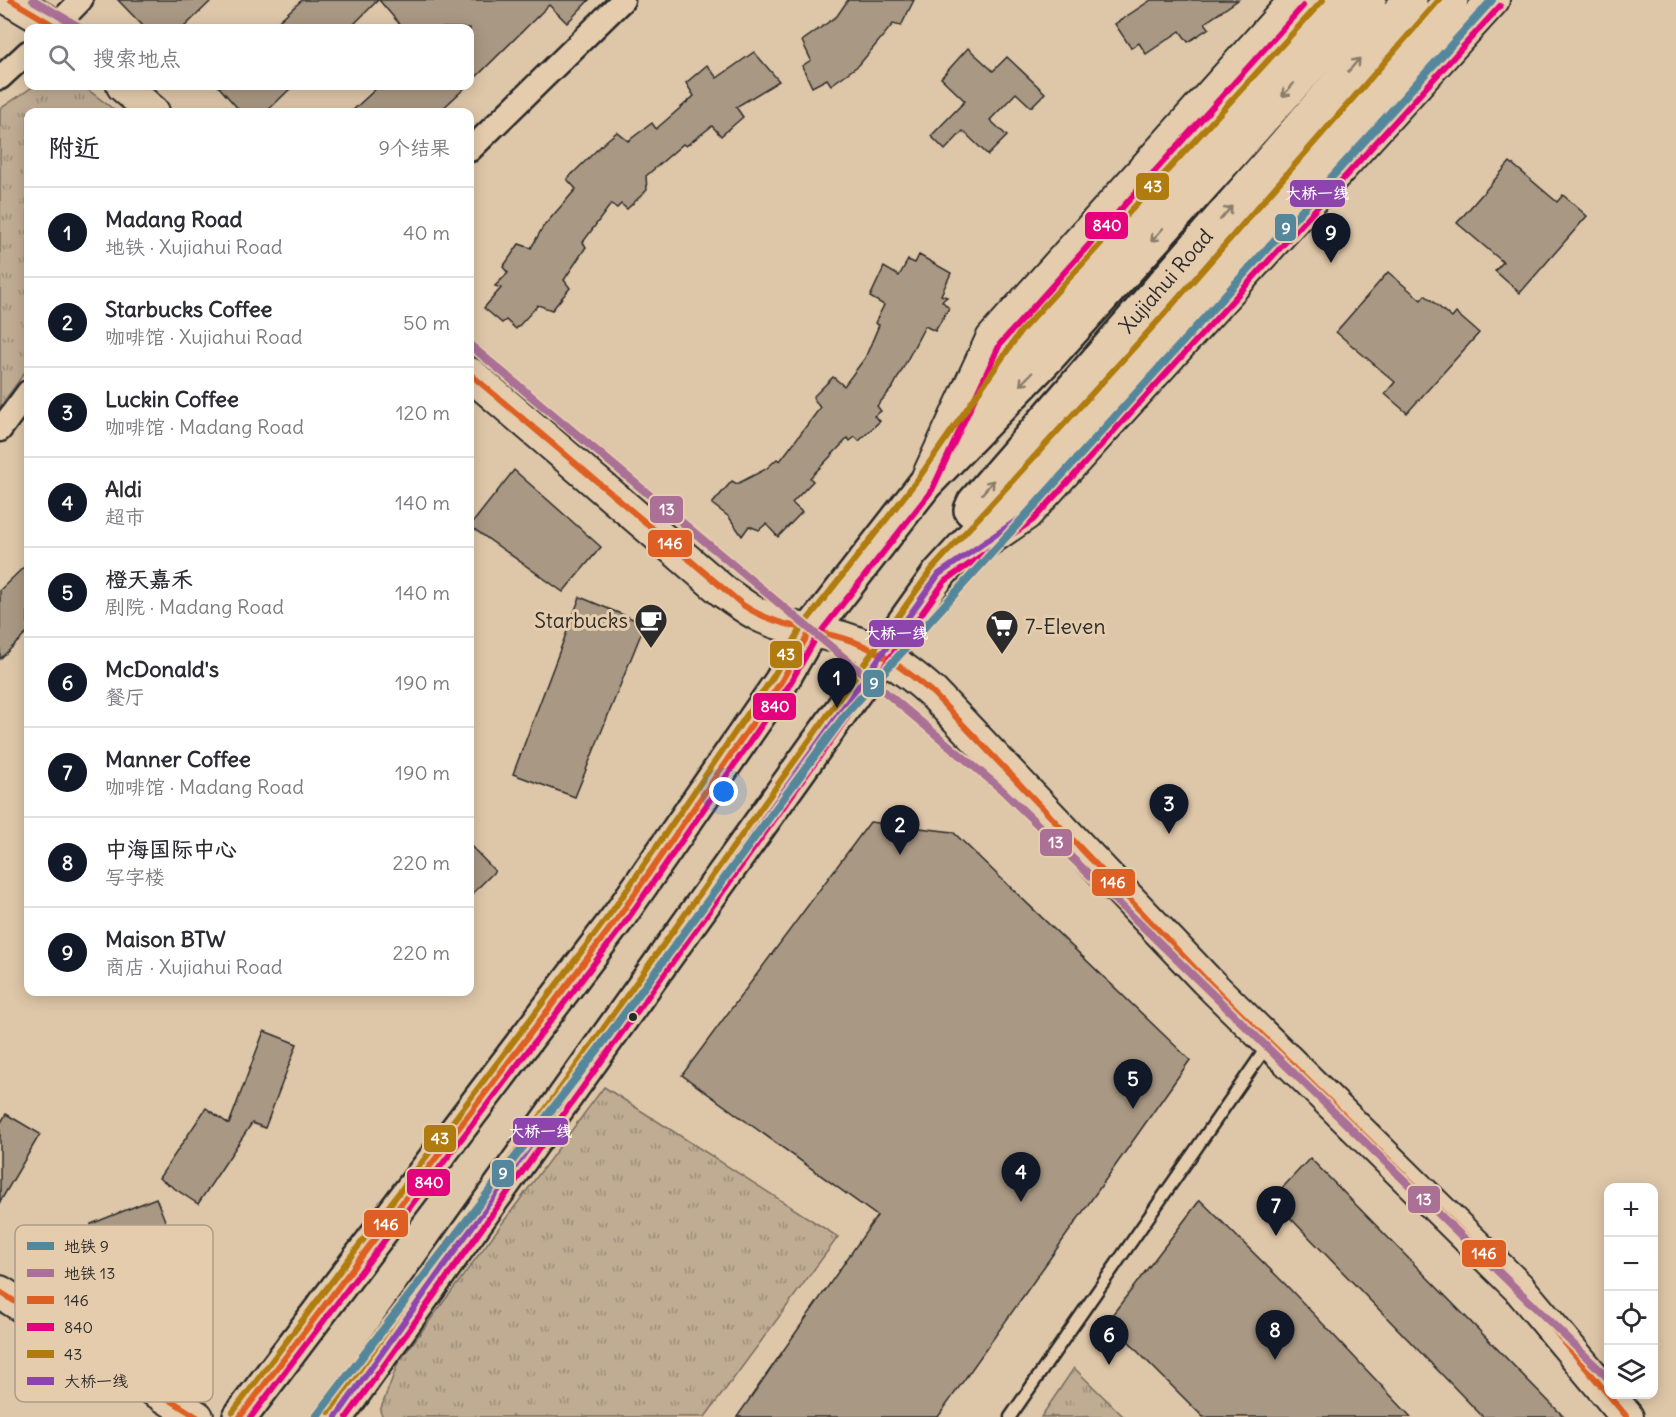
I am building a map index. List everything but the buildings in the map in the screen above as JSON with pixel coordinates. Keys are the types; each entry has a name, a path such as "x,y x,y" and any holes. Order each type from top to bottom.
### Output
{"main road":[{"path":"925,484 1028,336 1335,0"},
{"name":"Xujiahui Road","path":"240,1417 620,915 781,682 809,633 925,484 1048,357 1369,0"},
{"name":"Xujiahui Road","path":"939,574 974,503 1410,0"},
{"name":"Xujiahui Road","path":"336,1417 939,574 1166,326 1451,0"}],"street":[{"path":"11,0 50,24"},
{"path":"60,24 81,0"},
{"path":"474,146 623,0"},
{"name":"Xujiahui Road","path":"925,484 992,339 1296,0"},
{"path":"939,574 1026,514 1493,0"},
{"path":"0,78 24,56"},
{"path":"128,90 148,108"},
{"path":"474,377 724,592 761,616 809,633 843,638 882,655 909,671 933,693 1206,980 1519,1288 1627,1417"},
{"path":"0,430 24,397"},
{"path":"0,1292 15,1302"},
{"path":"173,1402 197,1417"}],"lane":[{"path":"1010,1417 1270,1042"}],"green space":[{"path":"28,90 88,90 112,108 24,108 24,374 0,407 0,109"},
{"path":"604,1087 838,1237 705,1417 383,1417 380,1411 398,1363"},
{"path":"1074,1368 1124,1417 1041,1417"}],"metro line":[{"name":"13","path":"33,0 74,24"},
{"name":"9","path":"316,1417 599,1048 845,715 1492,0"},
{"name":"13","path":"474,348 1001,789 1604,1374"}],"transit line":[{"name":"146","path":"11,0 51,24"},
{"name":"43","path":"233,1412 613,910 773,677 802,627 918,479 1021,331 1323,0"},
{"name":"43","path":"329,1412 932,569 1159,320 1439,0"},
{"name":"大桥一线","path":"336,1417 939,574 1026,514 1493,0"},
{"name":"840","path":"251,1417 627,920 788,687 816,638 932,490 1000,344 1303,6"},
{"name":"840","path":"347,1417 945,581 1033,520 1500,6"},
{"name":"146","path":"474,377 743,605 779,622 856,642 902,668 933,693 1206,980 1519,1288 1627,1417"},
{"name":"146","path":"240,1417 620,915 781,682 809,633"},
{"name":"146","path":"0,1292 15,1302"},
{"name":"146","path":"173,1402 197,1417"}],"place":[{"name":"Maison BTW","path":"1331,263"},
{"name":"Starbucks","path":"651,649"},
{"name":"7-Eleven","path":"1002,655"},
{"name":"Madang Road","path":"837,708"},
{"name":"Luckin Coffee","path":"1169,834"},
{"name":"Starbucks Coffee","path":"900,855"},
{"name":"橙天嘉禾","path":"1133,1109"},
{"name":"Aldi","path":"1021,1202"},
{"name":"Manner Coffee","path":"1276,1236"},
{"name":"中海国际中心","path":"1275,1360"},
{"name":"McDonald's","path":"1109,1365"}]}
